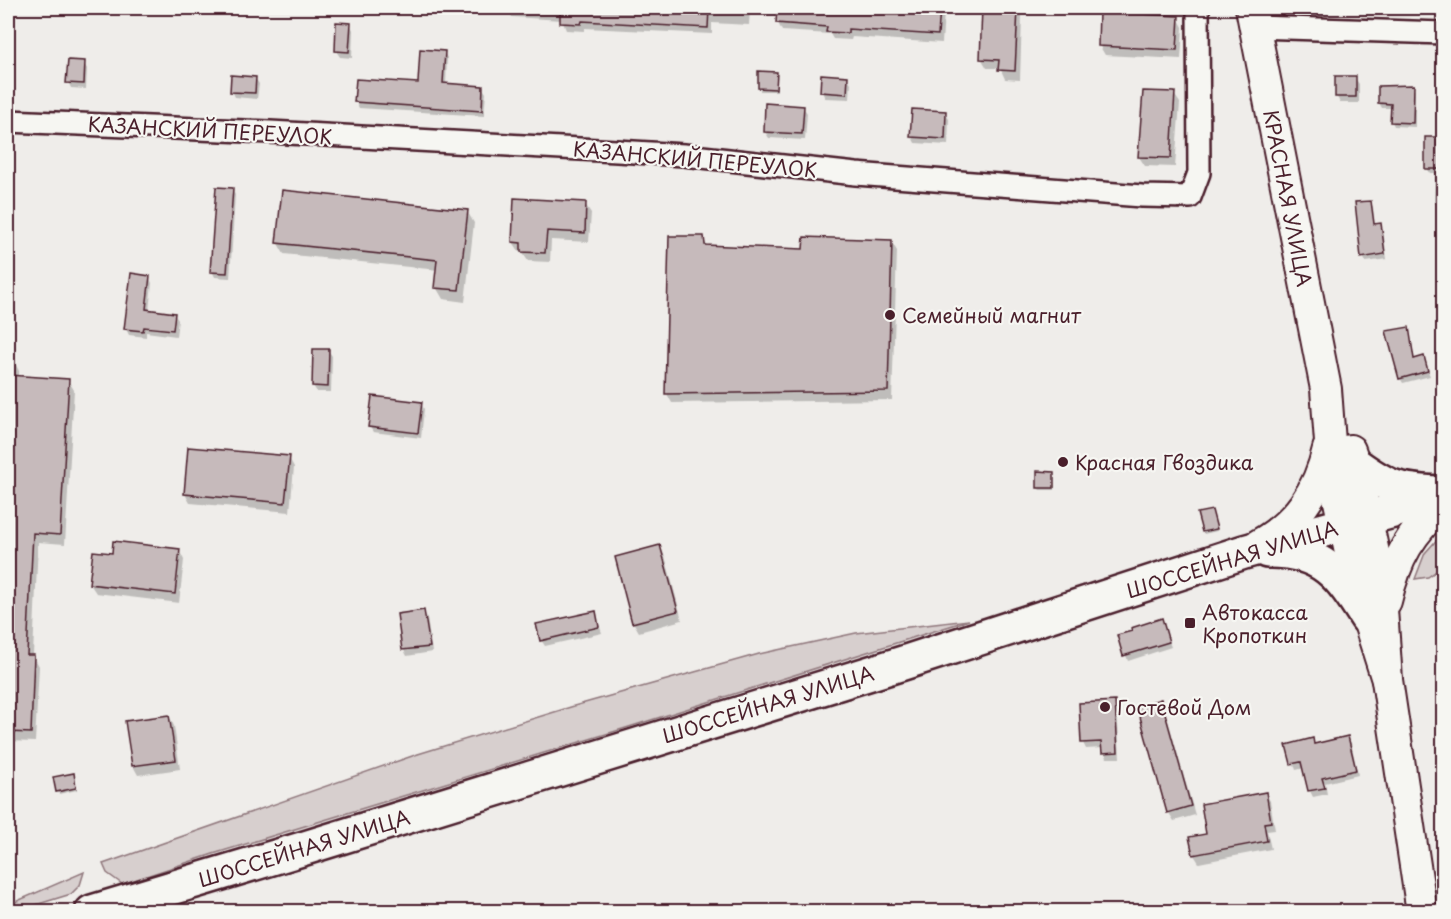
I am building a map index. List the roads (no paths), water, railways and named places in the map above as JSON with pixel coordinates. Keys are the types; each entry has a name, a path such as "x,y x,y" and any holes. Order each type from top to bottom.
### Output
{"highway":[{"path":"1355,464 1381,483 1408,492 1443,495"},
{"name":"ШОССЕЙНАЯ УЛИЦА","path":"92,912 317,845 903,663 1244,552 1356,523 1443,495"},
{"path":"1244,552 1285,551 1306,556 1329,568 1375,617"}],"main road":[{"name":"КРАСНАЯ УЛИЦА","path":"1253,17 1326,388 1332,469 1356,523"},
{"name":"КРАСНАЯ УЛИЦА","path":"1326,388 1355,464 1357,585 1375,617 1387,680 1422,912"},
{"path":"1244,552 1278,534 1296,517 1323,470 1330,440"},
{"path":"1375,617 1403,550 1423,521 1443,503"}],"street":[{"name":"КАЗАНСКИЙ ПЕРЕУЛОК","path":"8,121 270,132 684,155 856,174 1142,196 1190,197 1198,173 1198,8"},
{"path":"1253,17 1443,33"}],"place":[{"name":"Семейный магнит","path":"890,315"},
{"name":"Красная Гвоздика","path":"1063,462"},
{"name":"Автокасса Кропоткин","path":"1190,623"},
{"name":"Гостевой Дом","path":"1105,707"}]}
